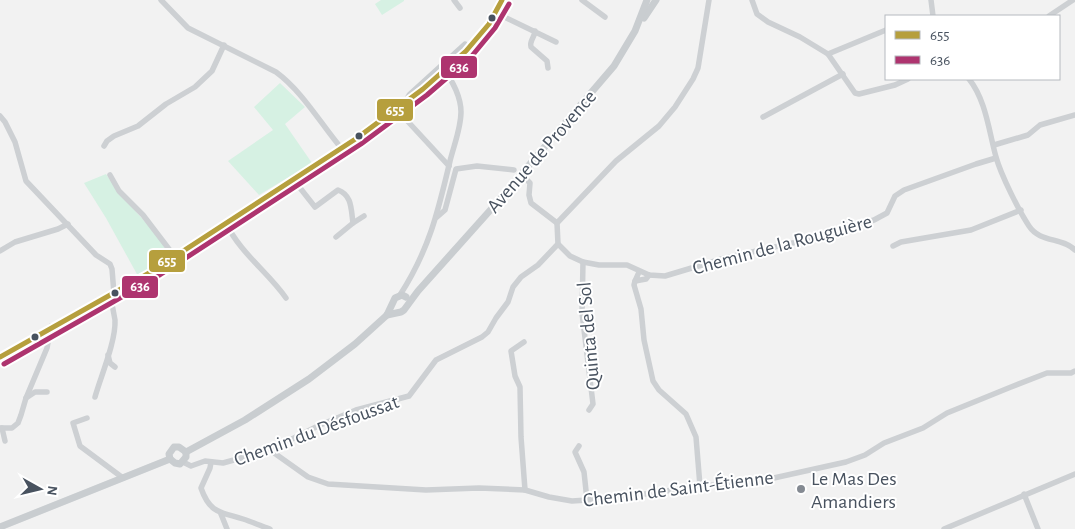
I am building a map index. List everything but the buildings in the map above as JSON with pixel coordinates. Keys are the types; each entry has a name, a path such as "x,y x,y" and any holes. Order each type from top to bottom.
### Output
{"main road":[{"path":"409,98 419,86 480,30 491,14 495,0"},
{"path":"0,357 51,326 112,295 175,257 342,148 394,110 474,43 496,13 502,0"},
{"name":"Avenue de Provence","path":"407,306 614,66 635,31 647,0"},
{"path":"635,31 656,0"},
{"path":"419,86 441,72"},
{"name":"Avenue de Provence","path":"403,294 418,291"},
{"path":"403,294 407,306 401,312 394,310 392,302 403,294"},
{"path":"186,452 284,396 346,351 394,310"},
{"path":"179,447 186,452 183,462 174,463 170,459 169,454 174,448 179,447"},
{"path":"0,527 170,459"}],"street":[{"path":"163,0 188,28 276,72 284,78 316,114 342,148"},
{"path":"454,0 460,8"},
{"path":"582,0 605,17"},
{"path":"558,244 557,223 616,161 659,126 675,107 693,79 698,68 709,0"},
{"path":"752,0 757,14 768,22 807,41 828,54 855,93 859,94 895,85 906,80"},
{"path":"931,0 931,15"},
{"path":"1050,15 1073,0"},
{"path":"496,13 556,42"},
{"path":"403,294 437,217 460,121 460,102 452,85 441,72 474,39 480,30"},
{"path":"828,54 885,30"},
{"path":"535,31 535,35 530,42 531,47 546,61 548,68"},
{"path":"104,146 114,136 138,126 166,104 195,87 212,71 224,45"},
{"path":"763,117 843,74"},
{"path":"970,80 977,90 994,145 996,158 1029,227 1042,238 1067,245 1075,250"},
{"path":"409,98 412,102 400,113 449,166"},
{"path":"994,145 1028,135 1040,125 1075,115"},
{"path":"0,116 15,142 26,181 96,255 110,264 112,269 112,295 115,319 108,355 95,397"},
{"name":"Chemin de la Rouguière","path":"558,244 570,256 582,262 599,265 627,265 649,275 665,276 725,258 806,240 874,220 887,213 895,196 904,190 996,158"},
{"path":"437,217 445,210 456,169 478,166 514,170"},
{"path":"110,176 119,191 143,215 175,257"},
{"path":"293,179 315,207 338,190 343,192 350,201 353,223"},
{"path":"527,180 530,183 529,195 531,203 557,223"},
{"path":"892,246 901,242 971,230 1021,210"},
{"path":"336,237 364,216"},
{"path":"226,223 231,234 264,273 276,283 286,298"},
{"path":"0,251 14,242 58,229 68,224"},
{"name":"Chemin du Désfoussat","path":"183,462 190,466 205,462 223,463 270,450 318,426 356,410 409,396 436,360 482,337 488,332 508,302 513,287 520,277 538,264 558,244"},
{"name":"Quinta del Sol","path":"582,262 582,313 593,404 589,410"},
{"path":"639,272 634,285 653,381 659,390 686,414 696,437 700,486"},
{"path":"635,281 646,279 649,275"},
{"path":"5,441 1,428 12,428 18,423 46,348 51,326"},
{"path":"524,342 511,351 515,376 520,387 525,490"},
{"path":"108,355 110,363 116,367"},
{"name":"Chemin de Saint-Étienne","path":"270,450 308,478 328,484 426,490 479,488 525,490 572,501 618,498 700,486 756,482 846,462 884,443 923,428 947,413 1011,387 1047,373 1071,373 1075,371"},
{"path":"26,398 35,392 47,392"},
{"path":"87,418 73,423 80,446 123,478"},
{"path":"579,446 576,452 584,472 587,500"},
{"path":"211,462 201,488 214,510 270,529"},
{"path":"944,529 1075,474"},
{"path":"1024,494 1038,529"},
{"path":"222,514 227,529"}],"green space":[{"path":"381,0 404,1 382,15 375,4"},
{"path":"280,83 305,107 285,124 312,163 259,195 228,161 273,130 254,107"},
{"path":"106,174 121,195 155,234 169,255 138,276 84,183"}],"transit line":[{"name":"655","path":"0,357 151,272 357,138 423,89 466,51 489,24 502,0"},
{"name":"636","path":"4,364 155,278 361,144 427,95 471,57 495,28 509,4"}],"place":[{"name":"Le Mas Des Amandiers","path":"801,489"}]}
